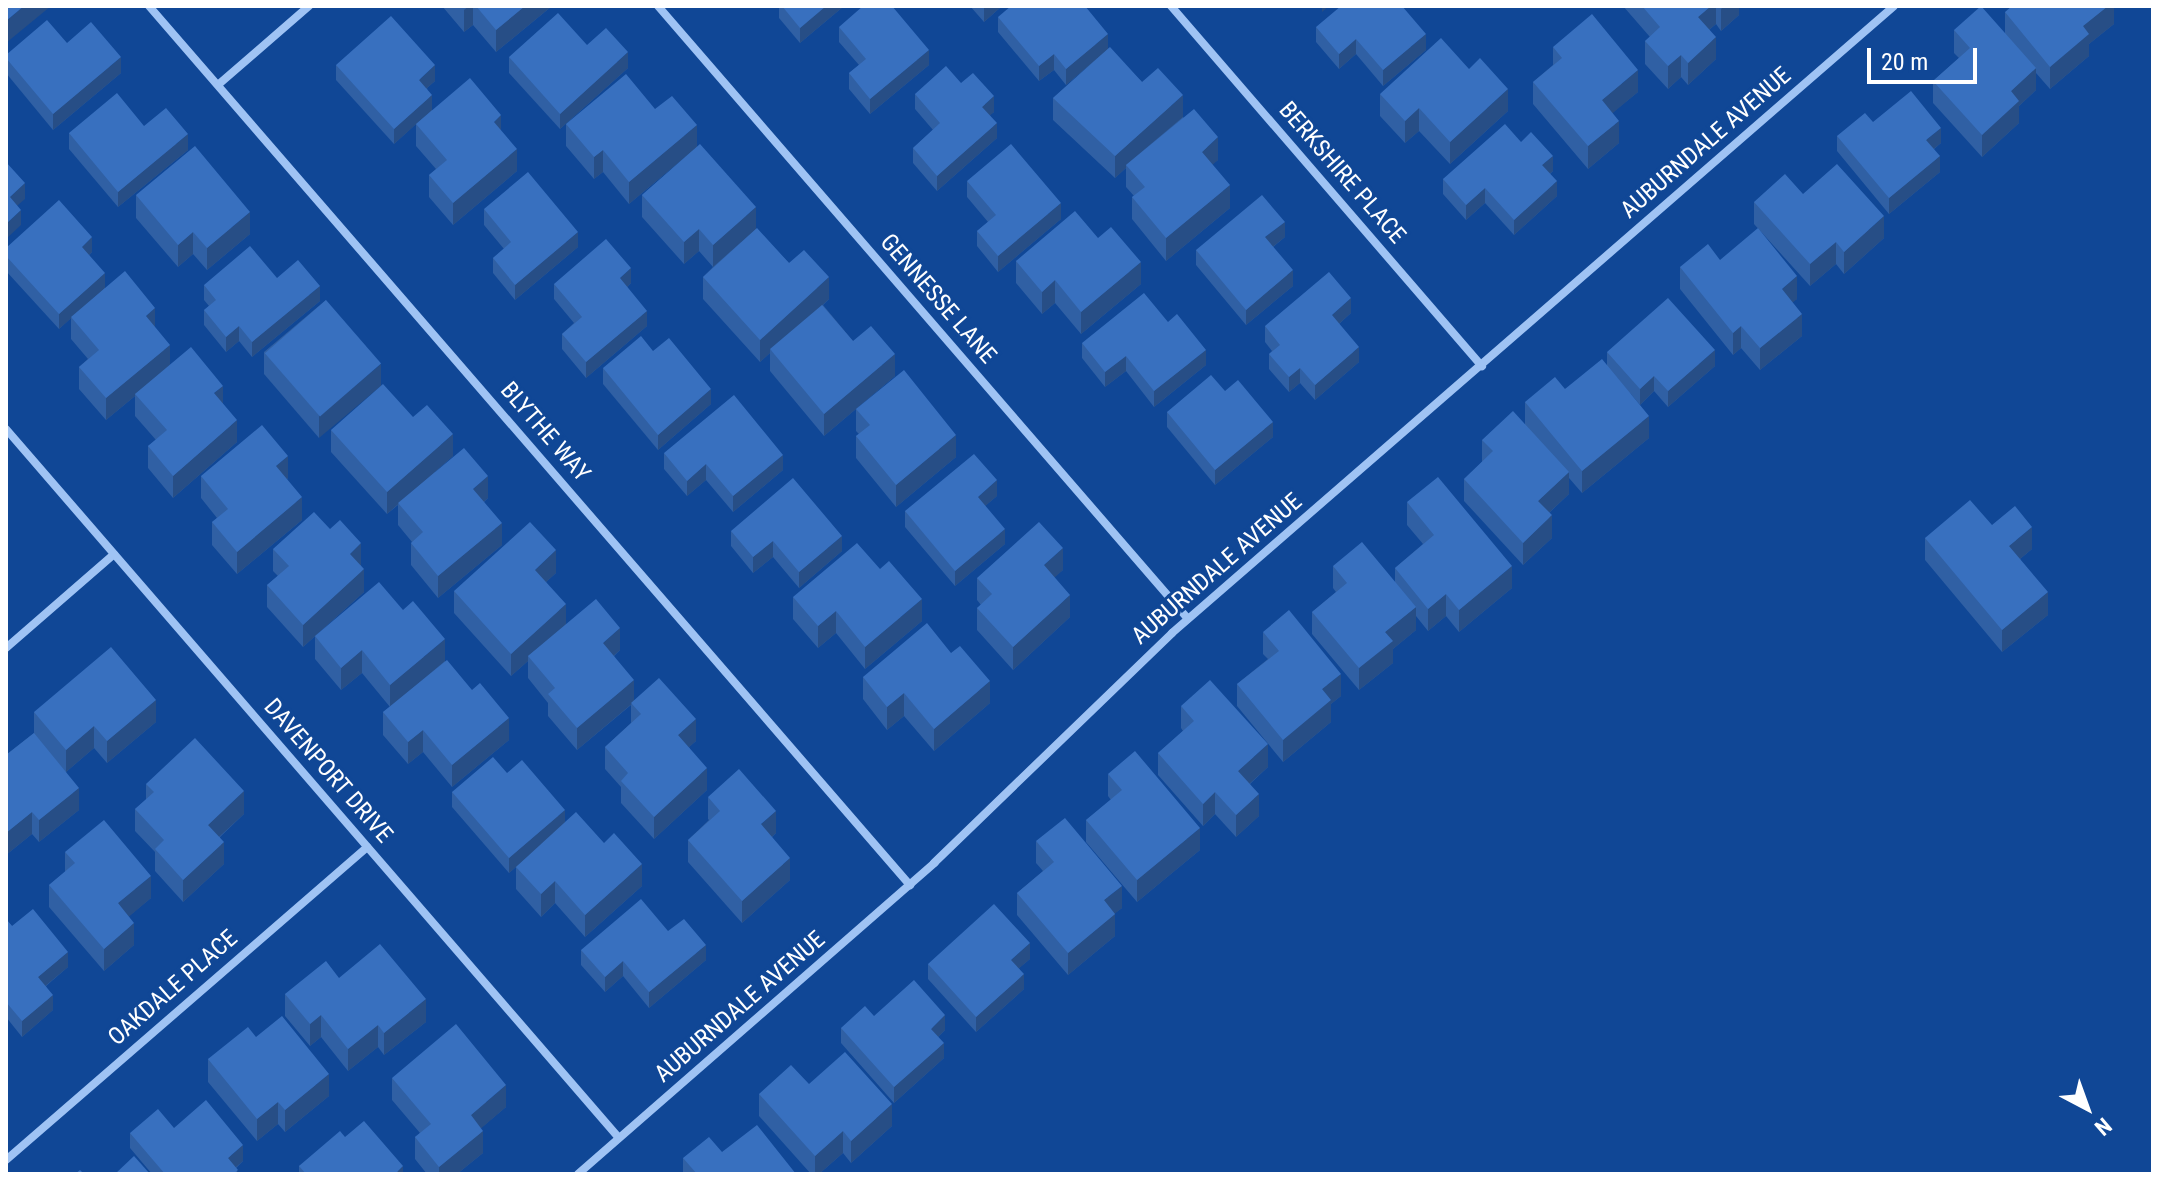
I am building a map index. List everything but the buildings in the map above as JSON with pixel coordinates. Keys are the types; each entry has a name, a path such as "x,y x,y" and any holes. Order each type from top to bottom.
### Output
{"street":[{"name":"BLYTHE WAY","path":"149,6 910,885"},
{"path":"219,84 309,6"},
{"name":"GENNESSE LANE","path":"658,6 1188,619"},
{"name":"BERKSHIRE PLACE","path":"1171,6 1482,366"},
{"name":"AUBURNDALE AVENUE","path":"578,1174 910,885 1188,619 1894,6"},
{"name":"DAVENPORT DRIVE","path":"6,429 619,1138"},
{"path":"6,648 114,554"},
{"name":"OAKDALE PLACE","path":"6,1160 367,847"}]}
